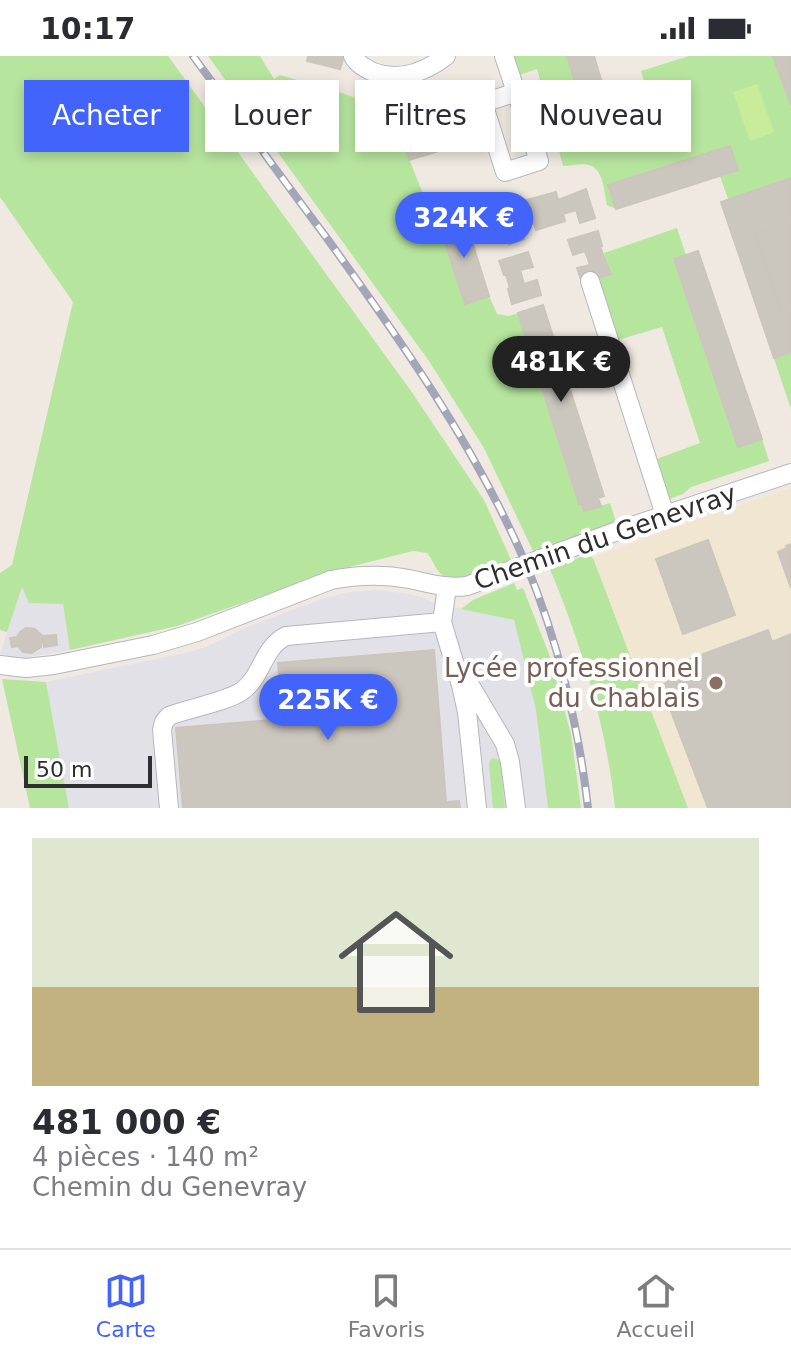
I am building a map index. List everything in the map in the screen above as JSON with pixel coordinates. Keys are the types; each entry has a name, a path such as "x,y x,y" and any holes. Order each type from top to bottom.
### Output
{"street":[{"path":"353,56 355,62 369,70 398,76 433,66 446,56"},
{"path":"504,56 513,80"},
{"path":"590,281 665,515"},
{"name":"Chemin du Genevray","path":"0,665 26,668 54,665 153,645 347,577 390,576 447,587 467,586 583,543 791,473"},
{"path":"447,587 442,622 467,712 477,808"},
{"path":"169,808 162,730 166,718 242,691 280,638 292,634 442,622"},
{"path":"454,658 505,744 516,808"}],"shaded area":[{"name":"Lycée professionnel du Chablais","path":"791,488 791,808 688,808 593,558"},
{"path":"22,586 63,604 70,650 17,659 0,655"},
{"path":"377,590 404,593 430,602 514,620 536,710 548,808 69,808 46,682 185,653 322,599 349,592"}],"green space":[{"path":"0,56 168,56 185,80 24,80 24,152 189,152 189,85 205,107 205,152 238,152 411,391 484,500 512,562 467,577 449,578 440,573 427,553 413,551 337,570 177,626 70,650 63,604 29,603 22,587 7,632 0,630 0,573 12,565 73,302 0,197"},
{"path":"208,56 260,56 274,79 280,75 297,80 225,80"},
{"path":"512,56 567,56 574,80 540,80 537,69 519,75"},
{"path":"689,56 791,56 791,409 721,202 728,199 720,176 738,170 730,146 609,185 616,209 607,205 602,182 594,167 583,164 563,166 559,152 691,152 691,80 644,80 641,71"},
{"path":"757,84 774,132 750,141 733,92"},
{"path":"339,92 355,98 355,152 406,152 427,204 439,224 465,303 489,296 497,314 509,316 518,313 578,503 582,503 585,511 610,503 616,522 534,553 484,448 429,361 278,152 339,152"},
{"path":"677,228 686,255 674,260 738,447 762,439 769,461 691,487 667,500 654,460 700,443 662,327 618,340 598,278 611,274 604,253"},
{"path":"586,555 593,558 688,808 615,808 606,746 591,686 550,569"},
{"path":"514,583 517,590 523,588 549,654 571,734 581,808 548,808 536,710 514,620 461,609 473,600"},
{"path":"2,679 46,682 69,808 30,808"},
{"path":"494,758 501,764 505,808 493,808 489,764"}],"building":[{"path":"308,56 344,56 340,69 307,61"},
{"path":"567,56 594,56 601,80 574,80"},
{"path":"773,56 791,56 791,105"},
{"path":"730,146 738,170 616,209 608,185"},
{"path":"407,152 435,152 409,160"},
{"path":"791,178 791,352 774,358 721,202"},
{"path":"586,189 595,218 580,223 576,210 563,214 565,221 536,230 534,223 520,227 524,239 509,244 500,214 529,209 527,200 556,192 558,200"},
{"path":"464,216 489,296 465,304 439,224"},
{"path":"791,220 791,309 781,312 755,233"},
{"path":"598,231 600,247 611,274 582,283 577,268 590,265 585,251 573,255 568,240"},
{"path":"698,251 762,439 738,447 674,259"},
{"path":"528,252 533,267 520,270 524,284 537,280 541,295 512,304 510,288 499,261"},
{"path":"543,305 604,496 579,504 518,313"},
{"path":"598,498 601,506 584,511 582,503"},
{"path":"708,540 735,615 683,634 656,559"},
{"path":"791,544 791,588 778,552"},
{"path":"26,628 35,629 42,636 41,647 32,653 23,652 18,646 12,647 10,638 17,637"},
{"path":"768,630 772,642 791,634 791,808 708,808 661,685 668,682 663,669"},
{"path":"56,635 57,645 44,647 43,636"},
{"path":"434,650 446,802 459,801 460,808 183,808 176,728 283,719 278,663"}],"railway":[{"path":"193,56 382,315 483,476 525,562 557,651 573,714 588,808"}],"place":[{"name":"Lycée professionnel du Chablais","path":"716,683"}]}
